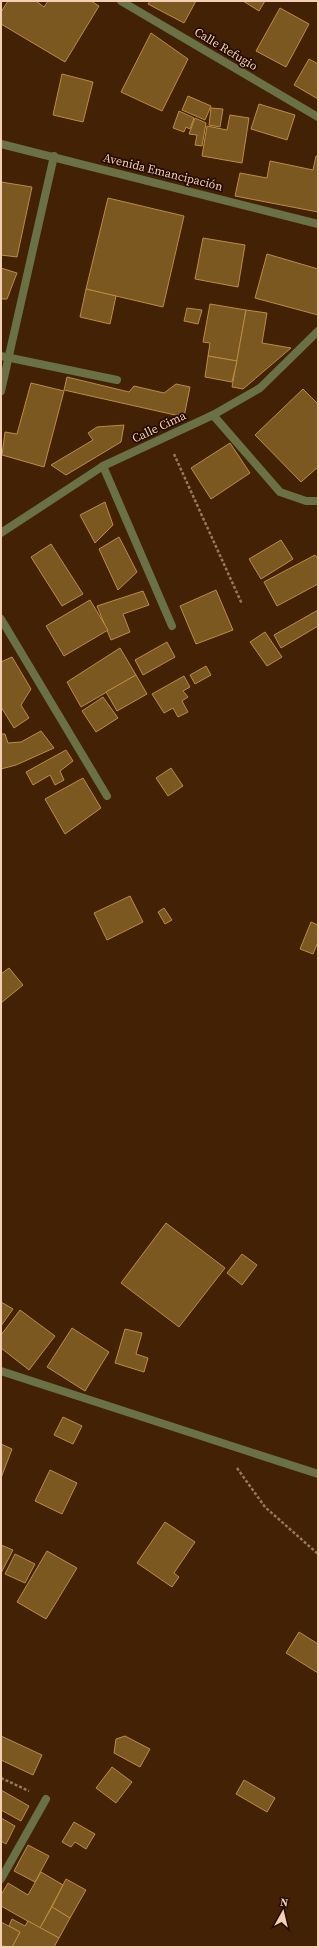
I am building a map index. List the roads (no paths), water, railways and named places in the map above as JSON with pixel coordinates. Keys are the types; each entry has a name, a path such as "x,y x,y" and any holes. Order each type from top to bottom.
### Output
{"street":[{"name":"Calle Refugio","path":"121,1 318,117"},
{"name":"Avenida Emancipación","path":"1,144 54,156 318,224"},
{"path":"1,391 5,357 54,156"},
{"name":"Calle Cima","path":"1,532 103,466 213,415 260,388 318,332"},
{"path":"5,357 117,380"},
{"path":"213,415 280,492 306,501 318,501"},
{"path":"103,466 172,626"},
{"path":"1,619 107,796"},
{"path":"1,1371 318,1474"},
{"path":"1,1879 46,1799"}]}
